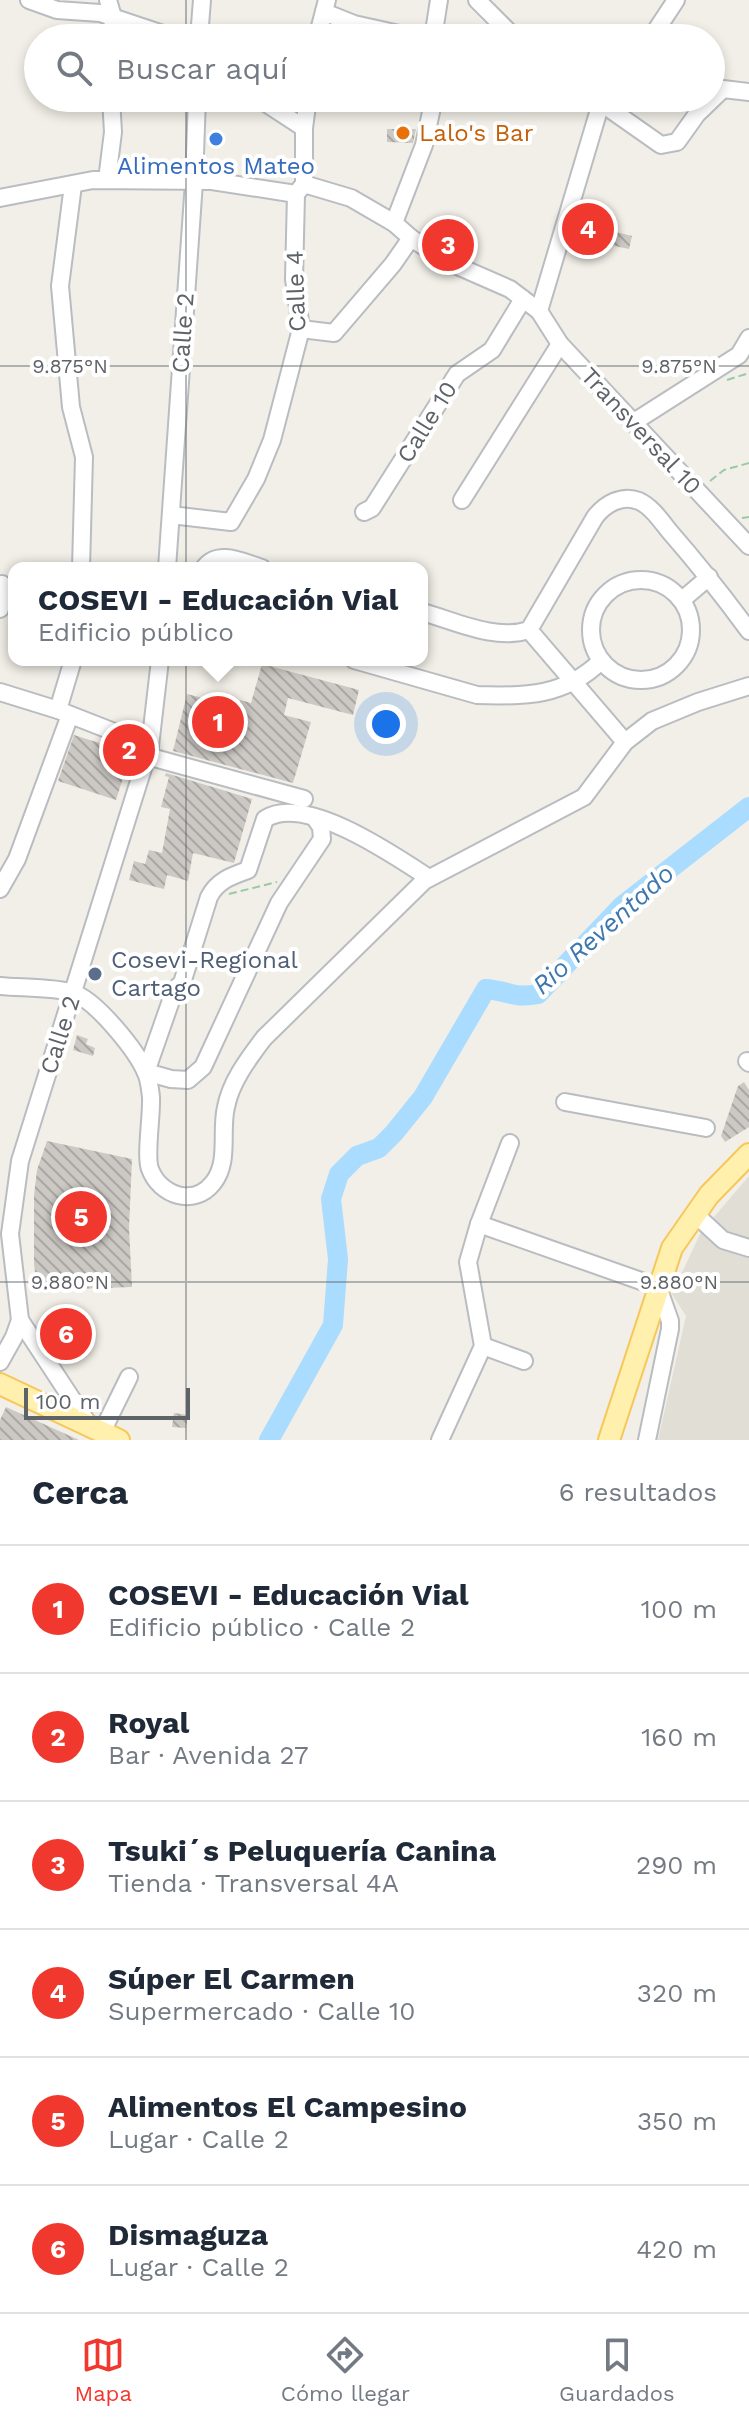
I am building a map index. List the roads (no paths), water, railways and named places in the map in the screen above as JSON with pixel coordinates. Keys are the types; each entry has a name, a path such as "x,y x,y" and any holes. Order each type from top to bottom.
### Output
{"main road":[{"path":"609,1440 672,1248 695,1214 749,1154"},
{"path":"0,1384 107,1435"}],"street":[{"path":"29,0 57,10 100,13 134,24"},
{"path":"108,0 113,24"},
{"path":"200,24 202,0"},
{"path":"435,24 439,0"},
{"path":"477,0 501,24"},
{"path":"660,24 676,0"},
{"path":"325,6 354,24"},
{"path":"725,89 749,92"},
{"path":"107,180 113,132 112,112"},
{"name":"Calle 2","path":"167,562 196,112"},
{"path":"279,112 304,128"},
{"name":"Calle 4","path":"171,515 231,522 256,479 272,440 301,329 294,279 306,112"},
{"path":"394,223 424,145 431,112"},
{"path":"0,198 107,180 212,181 300,189 351,198 394,223 446,261 510,289 539,311 597,112"},
{"path":"616,112 661,145 677,142 699,112"},
{"path":"73,185 60,286 71,407 84,457 81,562"},
{"path":"301,329 334,333 411,238"},
{"name":"Calle 10","path":"364,512 372,508 457,374 492,350 523,299"},
{"name":"Transversal 10","path":"539,311 560,344 749,546"},
{"path":"634,422 739,355 749,338"},
{"path":"462,500 560,344"},
{"path":"428,614 499,634 515,635 529,630 603,506 617,500 638,501 650,508 709,577 749,631"},
{"path":"208,562 219,556 240,562"},
{"path":"682,600 709,577"},
{"path":"640,579 670,589 682,600 689,614 689,644 672,670 643,680 627,678 613,672 601,661 592,640 592,616 599,601 610,590 624,582 640,579"},
{"path":"0,609 2,584"},
{"path":"529,630 625,742"},
{"path":"375,666 477,695 536,693 574,684 601,661"},
{"path":"0,889 17,859 64,713 72,666"},
{"name":"Calle 2","path":"107,1435 19,1315 10,1234 20,1161 148,751 159,666"},
{"path":"0,986 74,993 122,1034 146,1072 151,1094 148,1165 155,1180 168,1192 183,1197 199,1194 212,1185 222,1167 222,1127 226,1103 248,1060 264,1038 429,878 584,797 625,742 652,721 749,686"},
{"path":"0,692 64,713 148,751 304,799"},
{"path":"146,1072 175,989 182,983 209,897 225,879 248,870 265,819 274,813 314,817 358,834 429,878"},
{"path":"146,1072 188,1080 203,1067 279,903 322,839 321,827 314,817"},
{"path":"565,1102 706,1128"},
{"path":"440,1440 483,1346 468,1262 510,1143"},
{"path":"695,1214 723,1240 749,1248"},
{"path":"479,1224 658,1287 670,1329 647,1440"},
{"path":"0,1310 19,1315 14,1337 0,1362"},
{"path":"483,1346 524,1361"},
{"path":"107,1435 129,1377"}],"waterway":[{"name":"Rio Reventado","path":"269,1440 333,1325 338,1259 331,1199 339,1174 357,1156 379,1148 423,1097 486,989 517,995 538,994 622,906 749,807"}],"place":[{"name":"Lalo's Bar","path":"403,133"},
{"name":"Alimentos Mateo","path":"216,139"},
{"name":"Súper El Carmen","path":"588,229"},
{"name":"Tsuki´s Peluquería Canina","path":"448,245"},
{"name":"COSEVI - Educación Vial","path":"218,722"},
{"name":"Royal","path":"129,750"},
{"name":"Cosevi-Regional Cartago","path":"95,974"},
{"name":"Alimentos El Campesino","path":"81,1217"},
{"name":"Dismaguza","path":"66,1334"}]}
